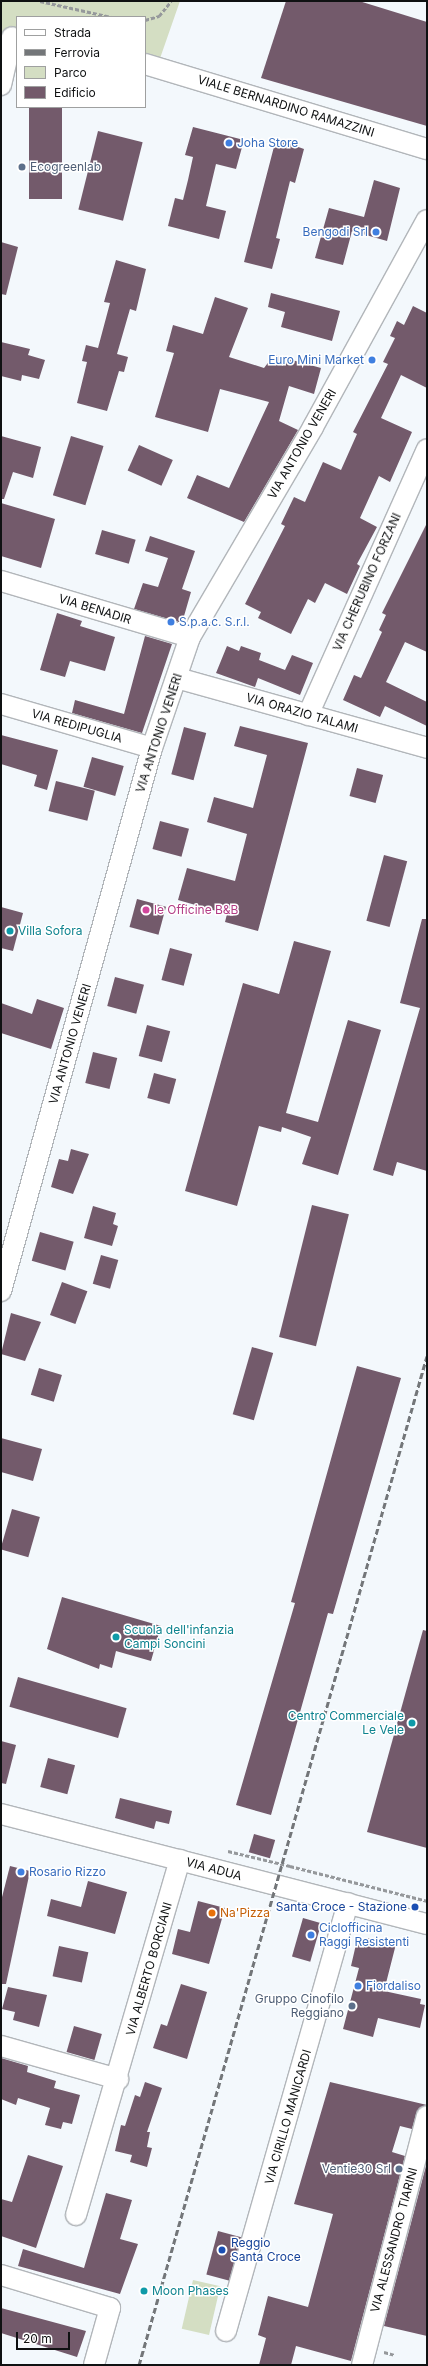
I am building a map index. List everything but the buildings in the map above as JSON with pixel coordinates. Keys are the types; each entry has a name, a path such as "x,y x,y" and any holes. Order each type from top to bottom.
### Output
{"street":[{"path":"1,85 10,37"},
{"name":"VIALE BERNARDINO RAMAZZINI","path":"146,64 427,149"},
{"name":"VIA ANTONIO VENERI","path":"1,1291 152,748 190,637 313,427 427,220"},
{"name":"VIA CHERUBINO FORZANI","path":"308,715 427,449"},
{"name":"VIA BENADIR","path":"1,581 190,637"},
{"name":"VIA ORAZIO TALAMI","path":"177,678 427,748"},
{"name":"VIA REDIPUGLIA","path":"1,704 152,748"},
{"name":"VIA ADUA","path":"1,1814 427,1924"},
{"name":"VIA ALBERTO BORCIANI","path":"76,2215 118,2078 180,1860"},
{"name":"VIA CIRILLO MANICARDI","path":"226,2332 348,1903"},
{"path":"1,2046 118,2078"},
{"name":"VIA ALESSANDRO TIARINI","path":"362,2365 427,2116"},
{"path":"1,2275 110,2308 94,2365"}],"path":[{"path":"40,1 106,16"},
{"path":"146,20 159,16 171,1"}],"green space":[{"path":"1,1 180,1 157,67 146,64 146,16 16,16 16,37 1,37"},
{"path":"193,2280 220,2286 209,2335 182,2329"}],"railway":[{"path":"139,2365 427,1356"}],"place":[{"name":"Joha Store","path":"229,143"},
{"name":"Ecogreenlab","path":"22,167"},
{"name":"Bengodi Srl","path":"376,232"},
{"name":"Euro Mini Market","path":"372,360"},
{"name":"S.p.a.c. S.r.l.","path":"171,622"},
{"name":"le Officine B&B","path":"146,910"},
{"name":"Villa Sofora","path":"10,931"},
{"name":"Scuola dell'infanzia Campi Soncini","path":"116,1637"},
{"name":"Centro Commerciale Le Vele","path":"412,1723"},
{"name":"Rosario Rizzo","path":"21,1872"},
{"name":"Santa Croce - Stazione","path":"415,1907"},
{"name":"Na'Pizza","path":"212,1913"},
{"name":"Ciclofficina Raggi Resistenti","path":"311,1935"},
{"name":"Fiordaliso","path":"358,1986"},
{"name":"Gruppo Cinofilo Reggiano","path":"352,2006"},
{"name":"Ventie30 Srl","path":"399,2169"},
{"name":"Reggio Santa Croce","path":"222,2250"},
{"name":"Moon Phases","path":"144,2291"}]}
